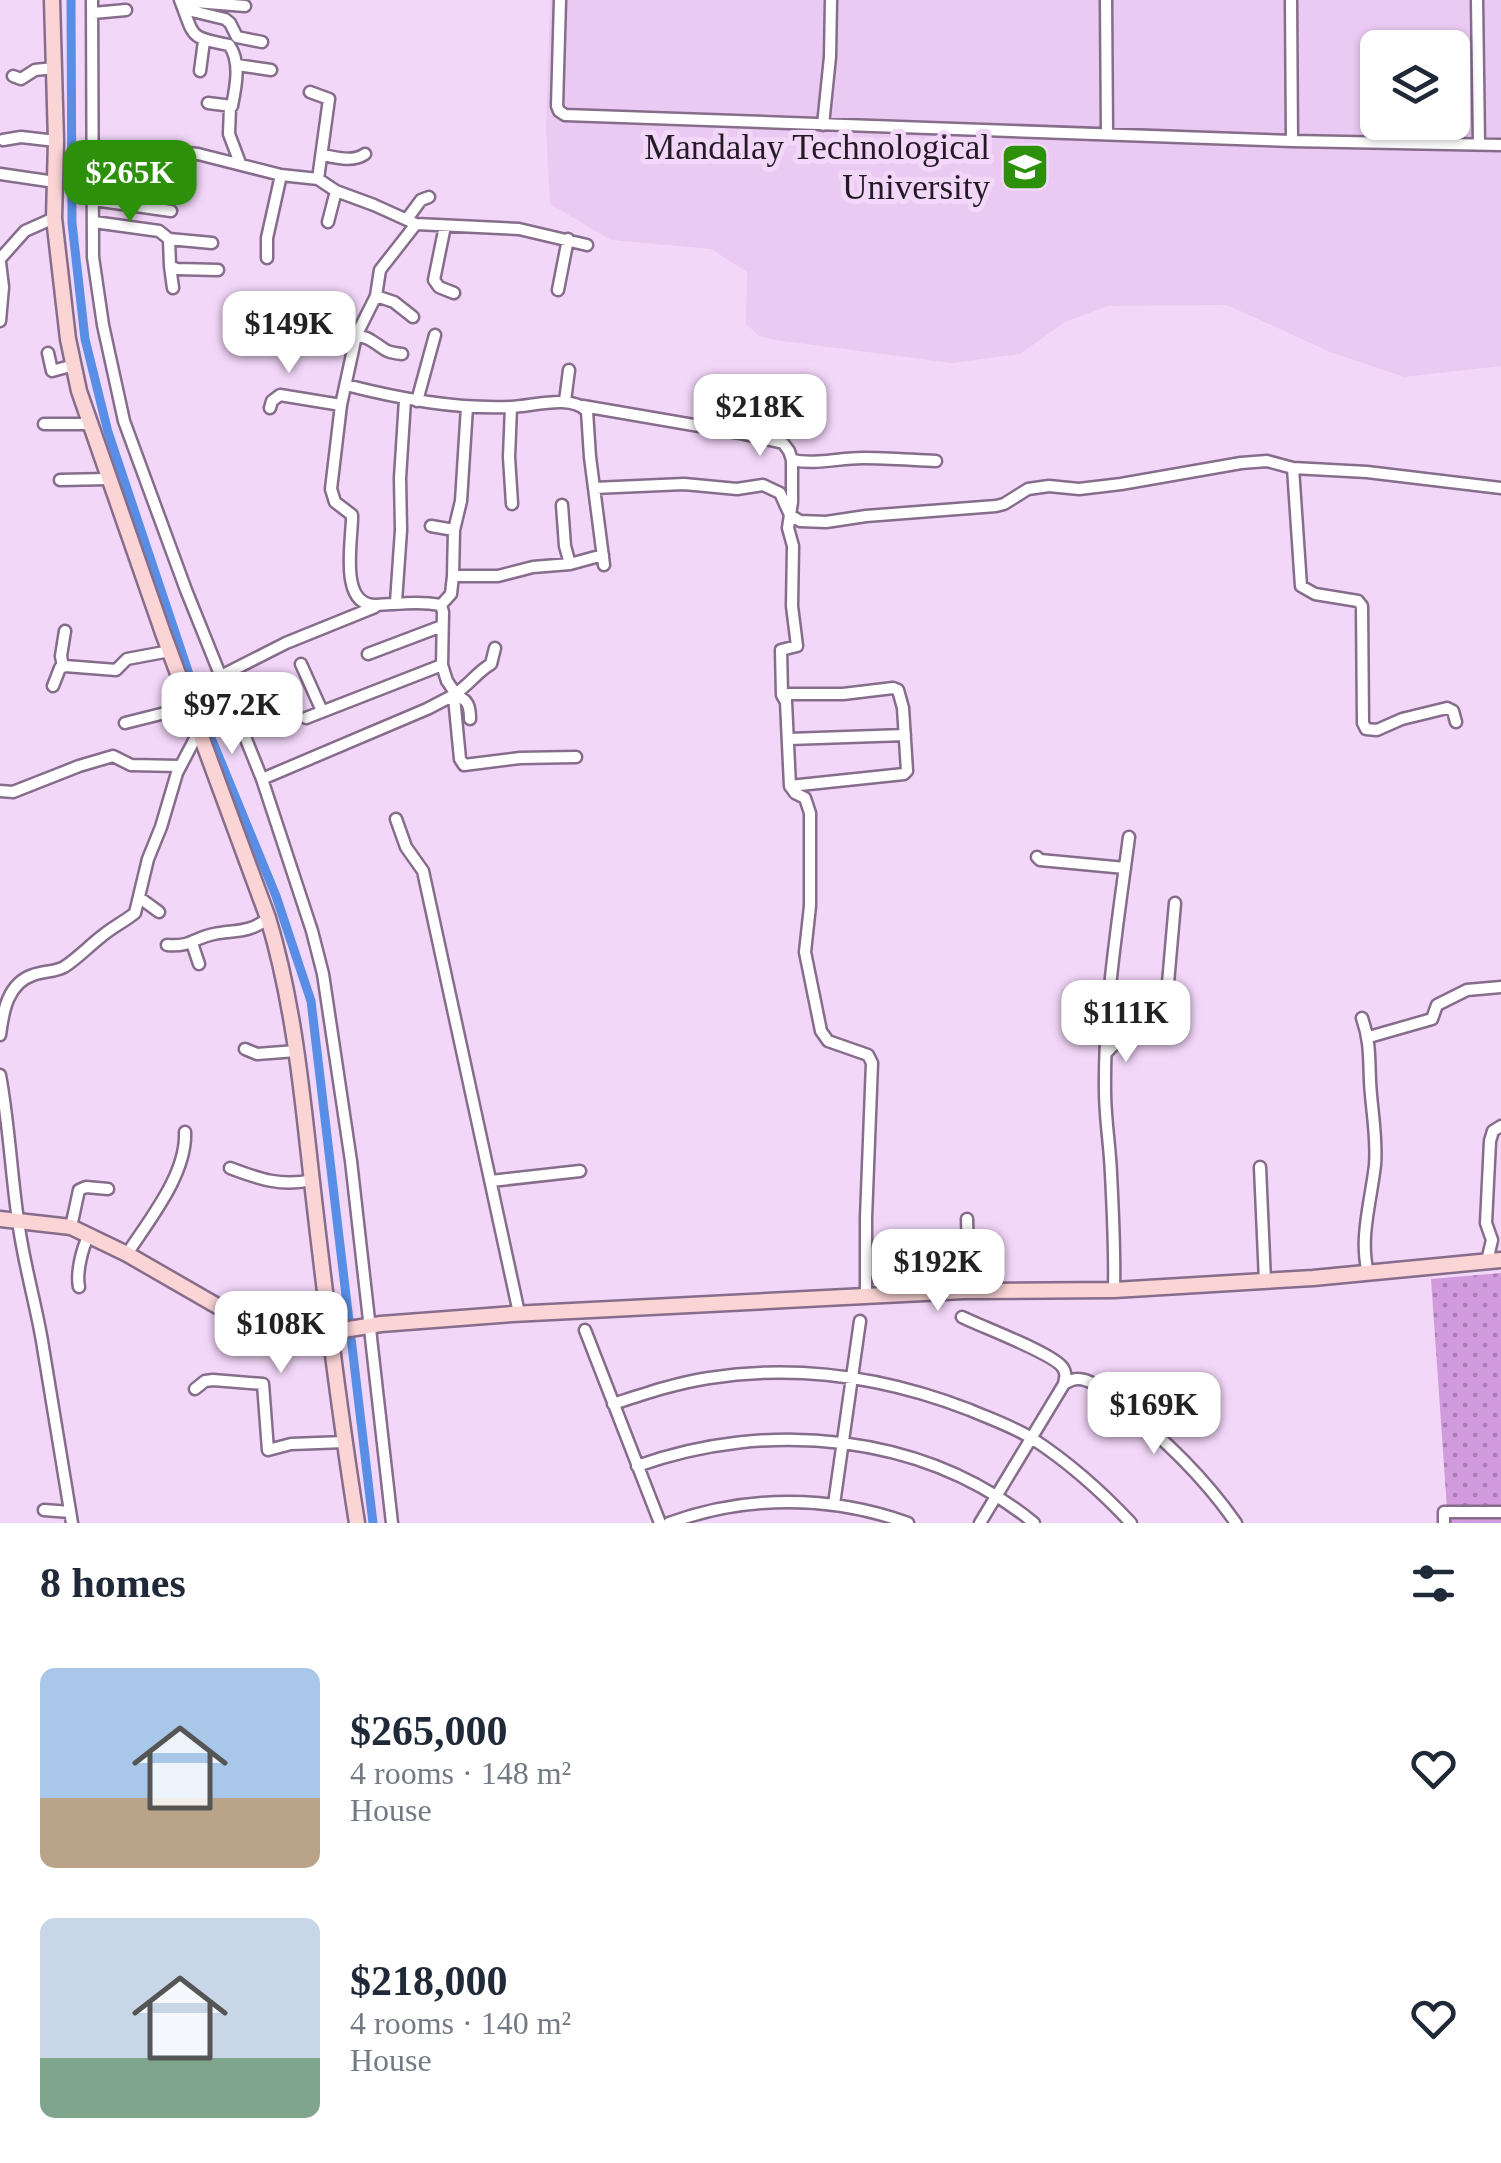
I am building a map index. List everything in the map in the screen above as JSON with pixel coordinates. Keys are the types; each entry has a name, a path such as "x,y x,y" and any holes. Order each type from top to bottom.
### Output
{"street":[{"path":"52,0 54,218 68,338 108,479 268,918 287,990 335,1330 356,1523"},
{"path":"182,0 245,6"},
{"path":"182,0 194,35 228,45 234,52 229,134 240,163"},
{"path":"182,0 188,10 228,21 238,37 262,42"},
{"path":"560,0 557,106 565,116 1292,141 1501,144"},
{"path":"823,125 831,0"},
{"path":"1106,0 1107,133"},
{"path":"1291,0 1292,141"},
{"path":"1477,0 1479,144"},
{"path":"126,10 92,6 93,257 103,325 124,421 262,779 312,931 352,1161 366,1326 392,1523"},
{"path":"200,71 204,41"},
{"path":"236,65 271,70"},
{"path":"13,76 21,78 35,70 54,68"},
{"path":"310,92 329,99 318,179"},
{"path":"208,103 230,107"},
{"path":"3,140 21,137 56,141"},
{"path":"94,154 148,150 198,154 282,175 318,179 336,191 412,222 519,229 587,245"},
{"path":"322,155 344,159 365,154"},
{"path":"0,174 55,182"},
{"path":"267,258 267,238 282,175"},
{"path":"328,222 336,191"},
{"path":"379,605 366,604 356,594 350,570 352,515 335,502 331,489 341,404 356,336 376,296 382,267 412,222 421,200 430,196"},
{"path":"94,200 171,211"},
{"path":"0,321 0,260 22,233 54,218"},
{"path":"94,222 212,243"},
{"path":"445,226 434,280 454,294"},
{"path":"169,238 173,288"},
{"path":"558,290 568,240"},
{"path":"170,266 218,270"},
{"path":"376,296 394,302 414,317"},
{"path":"300,340 326,331 368,338 386,352 402,354"},
{"path":"396,602 400,478 411,401 435,335"},
{"path":"48,353 50,384"},
{"path":"52,371 74,365"},
{"path":"564,401 570,370"},
{"path":"346,385 411,401 466,407 564,401 783,443 792,460 788,528 792,536 792,606 797,646 781,650 782,694 786,702"},
{"path":"270,408 280,395 341,404"},
{"path":"453,576 498,576 533,567 603,560 587,411 582,406"},
{"path":"466,407 451,594 441,605 442,665 455,695 460,758 464,765 520,758 576,758"},
{"path":"511,407 512,504"},
{"path":"44,424 90,424"},
{"path":"792,460 936,461"},
{"path":"594,488 684,484 737,490 763,485 780,494 790,515 800,521 826,522 970,509 1004,504 1028,488 1079,489 1267,460 1293,468 1367,472 1501,488"},
{"path":"1293,468 1300,586 1315,594 1358,601 1362,606 1366,729 1377,730 1402,718 1447,708 1453,711 1456,722"},
{"path":"60,480 108,479"},
{"path":"562,505 570,564"},
{"path":"431,526 454,530"},
{"path":"221,676 286,643 379,605 441,605"},
{"path":"368,654 442,626"},
{"path":"53,686 63,667 65,631"},
{"path":"262,779 455,695 491,664 495,648"},
{"path":"63,667 116,670 127,659 170,651"},
{"path":"300,664 322,711"},
{"path":"306,718 442,665"},
{"path":"790,786 904,774 903,708 898,690 789,694 785,698 790,786 806,798 810,813 810,913 805,952 821,1031 828,1041 868,1056 872,1063 866,1295"},
{"path":"455,695 468,702 470,719"},
{"path":"125,722 189,707"},
{"path":"0,1035 7,1003 17,985 26,977 69,964 135,913 148,859 180,766 199,731"},
{"path":"789,740 904,735"},
{"path":"0,791 13,792 113,756 131,766 180,766"},
{"path":"396,819 406,847 423,871 519,1313"},
{"path":"1114,1290 1106,1053 1129,837"},
{"path":"1038,857 1125,868"},
{"path":"140,898 159,912"},
{"path":"1106,1053 1132,1026 1166,1006 1175,903"},
{"path":"167,945 192,944 206,936 248,930 268,918"},
{"path":"192,944 199,964"},
{"path":"1369,1037 1432,1019 1437,1005 1459,992 1501,987"},
{"path":"1362,1018 1369,1037 1376,1158 1364,1244 1368,1273"},
{"path":"245,1049 257,1054 296,1051"},
{"path":"0,1075 26,1274 42,1339 71,1517 44,1510"},
{"path":"0,1219 71,1227 219,1307 292,1328 335,1330 519,1313 866,1295 1114,1290 1265,1281 1494,1260 1486,1223 1490,1141 1493,1131 1501,1126"},
{"path":"127,1254 174,1177 186,1142 185,1132"},
{"path":"1260,1167 1265,1281"},
{"path":"230,1168 289,1184 312,1180"},
{"path":"491,1181 580,1171"},
{"path":"71,1227 79,1190 108,1190"},
{"path":"963,1291 967,1219"},
{"path":"148,1224 159,1232"},
{"path":"79,1287 77,1280 90,1235"},
{"path":"962,1318 1058,1363 1066,1375 980,1523"},
{"path":"251,1342 256,1319"},
{"path":"834,1504 860,1322"},
{"path":"585,1330 660,1523"},
{"path":"613,1404 706,1378 753,1373 838,1374 893,1384 1031,1438 1094,1487 1131,1523"},
{"path":"1064,1384 1073,1379 1093,1384 1168,1442 1236,1523"},
{"path":"195,1388 212,1380 262,1384 268,1450 291,1444 345,1442"},
{"path":"637,1466 730,1442 842,1442 908,1457 948,1472 996,1496 1034,1523"},
{"path":"669,1523 718,1508 790,1501 834,1504 908,1523"},
{"path":"1444,1523 1444,1512 1501,1512"}],"shaded area":[{"name":"Mandalay Technological University","path":"550,0 1501,0 1501,366 1404,377 1330,352 1227,305 1108,306 1065,322 1020,354 952,363 775,340 759,336 746,324 747,272 711,249 611,240 550,204 546,131"},
{"path":"1501,1273 1501,1523 1448,1523 1431,1279"}],"waterway":[{"path":"71,0 72,223 85,339 108,432 207,728 276,896 311,1001 373,1523"}],"place":[{"name":"Mandalay Technological University","path":"1025,167"}]}
